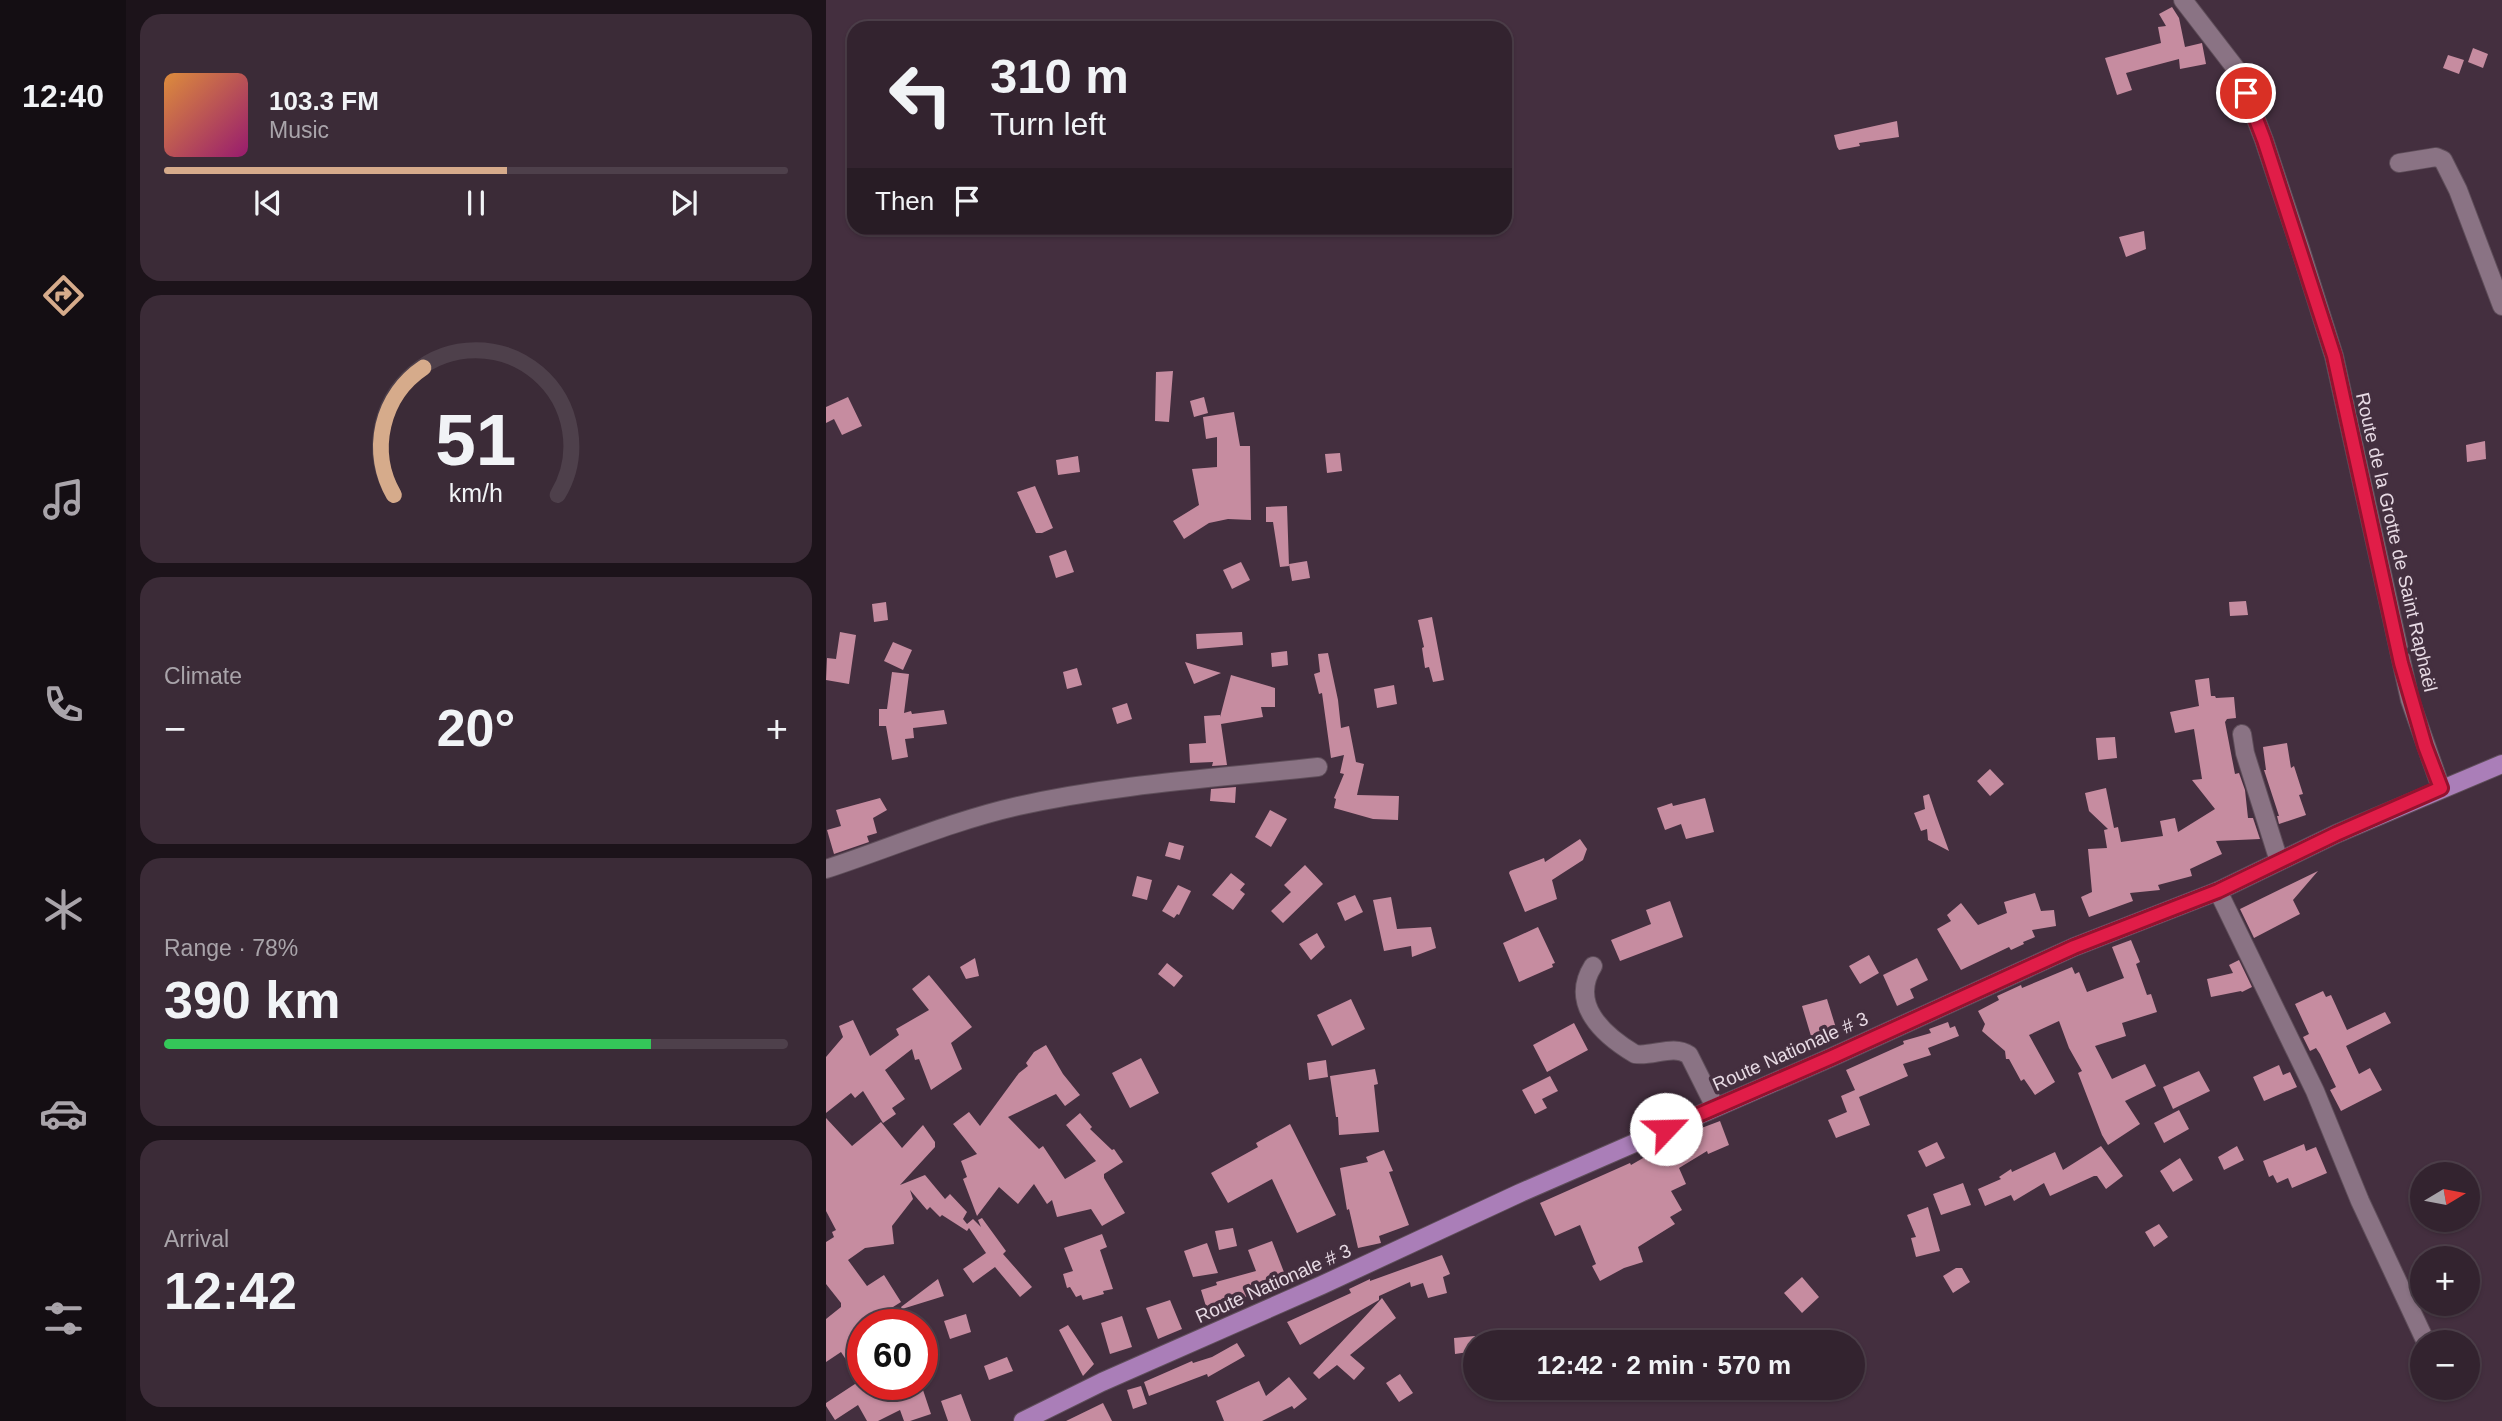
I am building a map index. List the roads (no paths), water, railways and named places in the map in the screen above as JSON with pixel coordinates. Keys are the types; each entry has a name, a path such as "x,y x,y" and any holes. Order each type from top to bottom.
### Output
{"main road":[{"name":"Route Nationale # 3","path":"1023,1421 1102,1382 2074,947 2218,891 2441,788 2502,764"}],"street":[{"name":"Route de la Grotte de Saint Raphaël","path":"2183,0 2237,70 2296,236 2334,356 2410,701 2441,788"},
{"path":"2399,163 2436,157 2443,160 2458,190 2502,306"},
{"path":"2242,734 2245,753 2279,861"},
{"path":"826,869 944,828 1018,806 1103,790 1318,767"},
{"path":"2218,891 2315,1091 2360,1201 2420,1330"},
{"path":"1593,965 1584,987 1584,999 1594,1020 1635,1054 1683,1051 1693,1060 1715,1107"}]}
